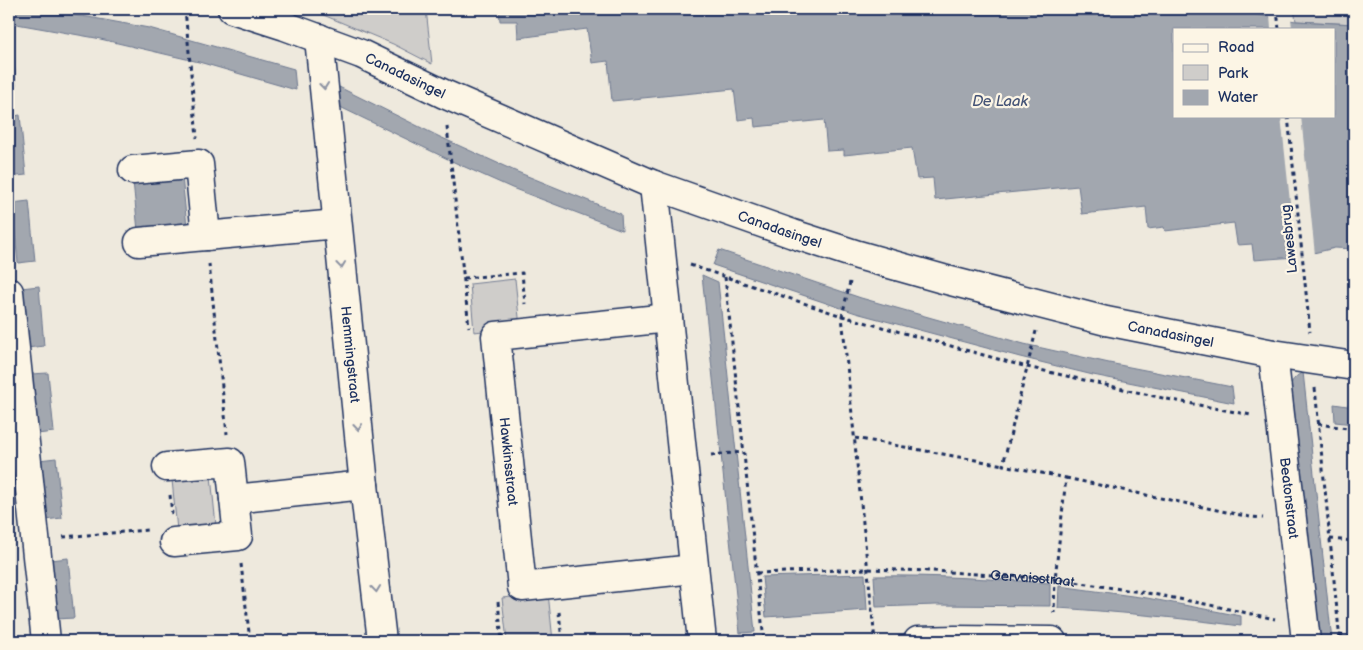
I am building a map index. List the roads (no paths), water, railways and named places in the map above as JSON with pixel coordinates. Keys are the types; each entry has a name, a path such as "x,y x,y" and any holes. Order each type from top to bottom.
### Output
{"street":[{"name":"Canadasingel","path":"232,9 253,14 361,54 453,98 654,185 858,255 1106,321 1273,354 1354,366"},
{"name":"Hemmingstraat","path":"319,38 364,484 382,641"},
{"path":"133,170 199,164 206,236"},
{"path":"654,185 702,641"},
{"path":"139,242 337,224"},
{"path":"9,292 46,641"},
{"name":"Hawkinsstraat","path":"668,318 496,336 522,587 694,569"},
{"name":"Beatonstraat","path":"1273,354 1305,633"},
{"path":"167,530 238,536 230,462 168,467"},
{"path":"234,499 364,484"},
{"path":"918,641 1052,641"}],"water":[{"path":"9,9 26,9 88,17 149,28 294,69 296,90 199,62 96,38 11,23 16,86 9,87"},
{"name":"De Laak","path":"499,9 1220,9 1296,21 1354,24 1354,249 1335,248 1296,257 1254,260 1252,244 1238,245 1234,223 1165,231 1164,227 1148,229 1146,207 1082,214 1078,186 935,200 933,178 917,179 912,148 844,155 844,150 827,151 824,120 755,127 754,118 738,120 734,89 612,101 608,61 592,63 587,29 518,38 517,21 500,21"},
{"path":"333,84 440,137 515,171 621,214 622,230 512,188 338,106"},
{"path":"20,115 26,175 9,177 9,117"},
{"path":"182,176 187,227 138,231 133,181"},
{"path":"29,201 35,261 18,263 12,203"},
{"path":"719,250 861,298 1024,344 1232,387 1234,403 1093,375 856,313 713,265"},
{"path":"702,275 718,282 755,632 740,633"},
{"path":"39,286 44,346 27,348 21,288"},
{"path":"1303,372 1332,641 1316,641 1290,386 1292,381"},
{"path":"48,373 54,432 37,434 31,374"},
{"path":"1334,404 1354,407 1354,424 1335,422"},
{"path":"56,458 62,518 45,520 39,460"},
{"path":"68,558 74,618 56,619 51,560"},
{"path":"865,574 867,610 766,617 762,577"},
{"path":"874,576 940,577 1050,583 1050,606 936,605 876,607"},
{"path":"1059,586 1147,598 1241,616 1241,626 1104,611 1058,608"}]}
